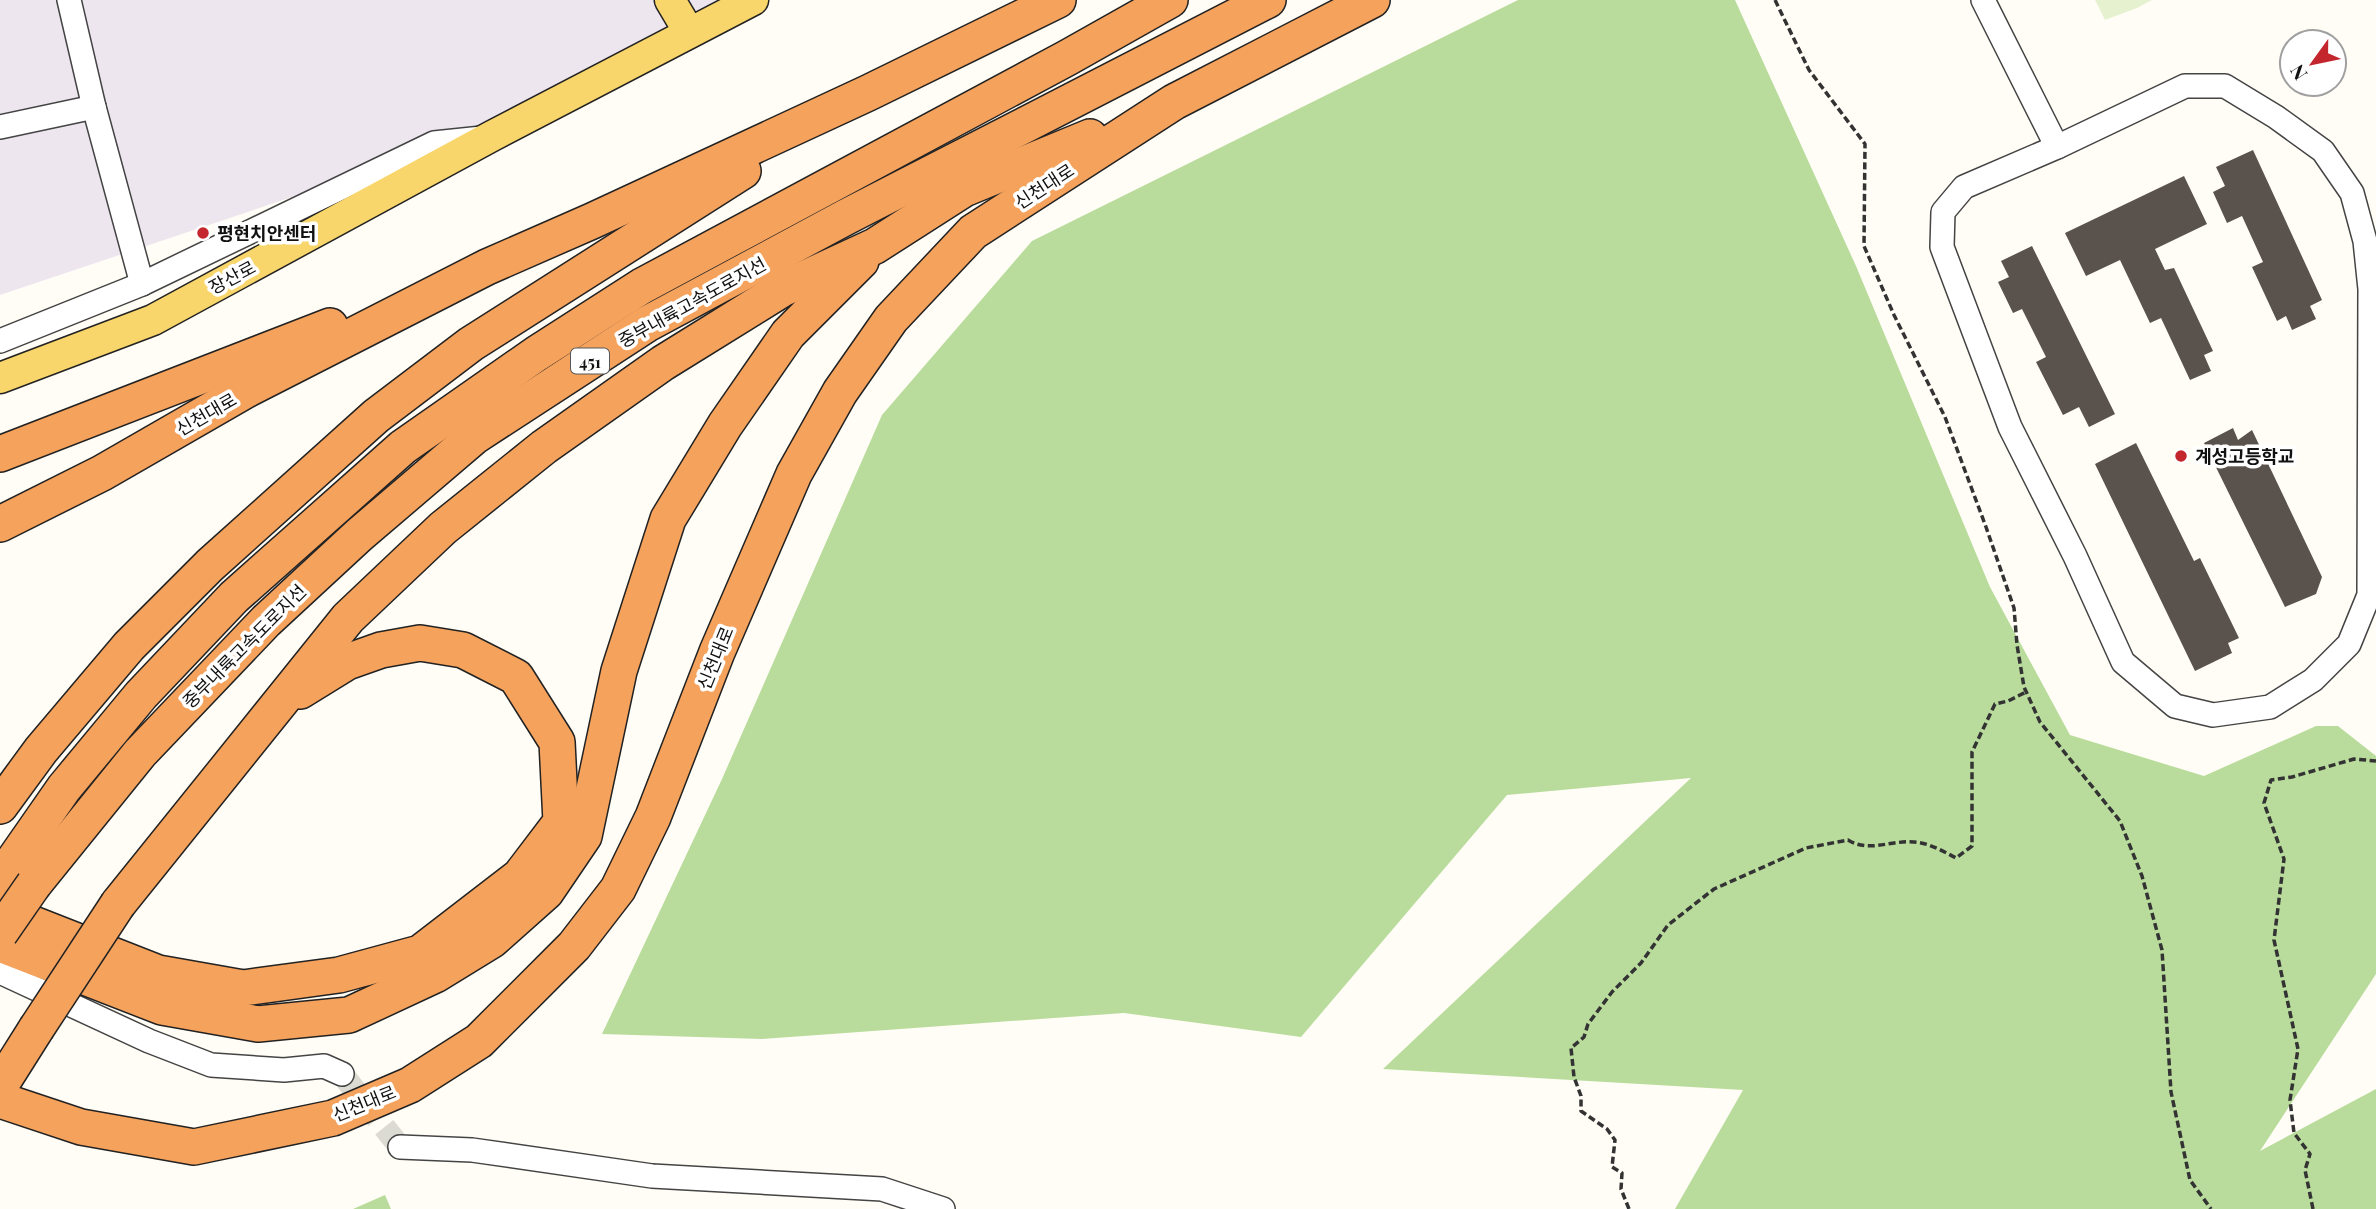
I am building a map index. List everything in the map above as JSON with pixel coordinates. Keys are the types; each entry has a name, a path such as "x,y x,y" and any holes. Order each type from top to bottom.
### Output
{"highway":[{"name":"신천대로","path":"0,524 102,473 248,389 487,267 868,93 1058,0"},
{"name":"중부내륙고속도로지선","path":"0,933 14,877 64,788 141,695 234,597 403,447 537,354 642,286 1055,65 1170,0"},
{"name":"중부내륙고속도로지선","path":"14,877 140,753 266,621 359,535 475,436 647,324 846,217 1268,0"},
{"name":"신천대로","path":"0,1100 81,1127 194,1147 333,1118 410,1085 479,1041 574,946 618,889 653,817 717,652 793,474 840,392 891,319 973,232 1174,102 1372,0"},
{"path":"0,806 41,750 129,646 210,565 376,416 471,344 868,93"},
{"path":"0,1086 118,904 255,731 348,618 443,528 544,447 663,363 773,295 875,246 964,189 1174,102"},
{"path":"0,944 162,1007 257,1024 349,1015 435,975 492,940 547,892 584,836 619,671 668,519 725,425 788,334 875,246"},
{"path":"0,454 487,267"},
{"path":"0,911 158,973 243,988 338,975 420,953 520,876 561,822 557,742 516,677 463,650 420,643 381,650 347,662 305,687 255,731"}],"main road":[{"path":"670,0 689,33"},
{"name":"장산로","path":"0,378 153,320 492,136 753,0"}],"street":[{"path":"69,0 94,107 142,284"},
{"path":"1983,0 2057,147"},
{"path":"2185,86 2225,86 2276,117 2323,151 2352,193 2365,241 2370,289 2369,595 2348,644 2313,680 2270,707 2213,715 2175,706 2123,662 2075,556 2010,427 1942,247 1943,212 1964,187 2057,147 2185,86"},
{"path":"0,127 94,107"},
{"name":"장산로","path":"0,341 142,284 434,143 492,136"},
{"path":"0,972 149,1041 211,1065 284,1070 324,1066 342,1074"},
{"path":"400,1147 472,1150 652,1176 882,1189 943,1209"}],"path":[{"path":"1775,0 1809,70 1865,144 1864,246 1894,315 1945,417 1986,527 2014,608 2017,645 2026,692 2040,722 2120,821 2142,876 2162,950 2171,1092 2190,1180 2211,1209"},
{"path":"1629,1209 1621,1189 1622,1173 1612,1167 1615,1140 1607,1129 1581,1111 1581,1096 1574,1077 1571,1048 1584,1037 1588,1024 1612,992 1641,963 1668,925 1714,889 1806,848 1848,840 1859,847 1914,842 1940,849 1956,858 1965,852 1972,846 1972,752 1996,704 2026,692"},
{"path":"2313,1209 2305,1170 2310,1154 2294,1133 2290,1100 2298,1049 2274,940 2284,859 2264,803 2271,780 2292,777 2354,759 2376,761"}],"shaded area":[{"path":"0,0 757,0 528,118 0,295"}],"green space":[{"path":"1518,0 1735,0 1856,266 1990,587 2070,735 2204,776 2316,726 2338,726 2376,756 2376,974 2260,1151 2376,1089 2376,1209 1675,1209 1743,1090 1383,1069 1691,778 1507,795 1301,1037 1124,1013 762,1039 602,1034 722,779 882,415 1032,241"},
{"path":"2095,0 2152,0 2105,20"},
{"path":"385,1195 391,1209 353,1209"}],"building":[{"path":"2253,150 2322,300 2310,306 2316,319 2292,330 2286,316 2277,321 2252,267 2263,262 2242,216 2227,223 2213,192 2225,186 2216,167"},
{"path":"2184,176 2207,224 2155,249 2165,270 2174,268 2213,351 2204,355 2211,371 2190,380 2161,318 2150,323 2120,260 2086,276 2065,233"},
{"path":"2032,246 2115,414 2089,427 2079,407 2063,415 2036,362 2046,357 2022,309 2013,313 1998,282 2009,277 2001,261"},
{"path":"2233,428 2238,440 2252,430 2322,577 2316,594 2285,607 2204,443"},
{"path":"2136,443 2194,561 2200,558 2239,638 2228,643 2232,653 2195,671 2095,464"}],"tunnel":[{"path":"342,1074 400,1147"}],"place":[{"name":"평현치안센터","path":"203,233"},
{"name":"계성고등학교","path":"2181,456"}]}
